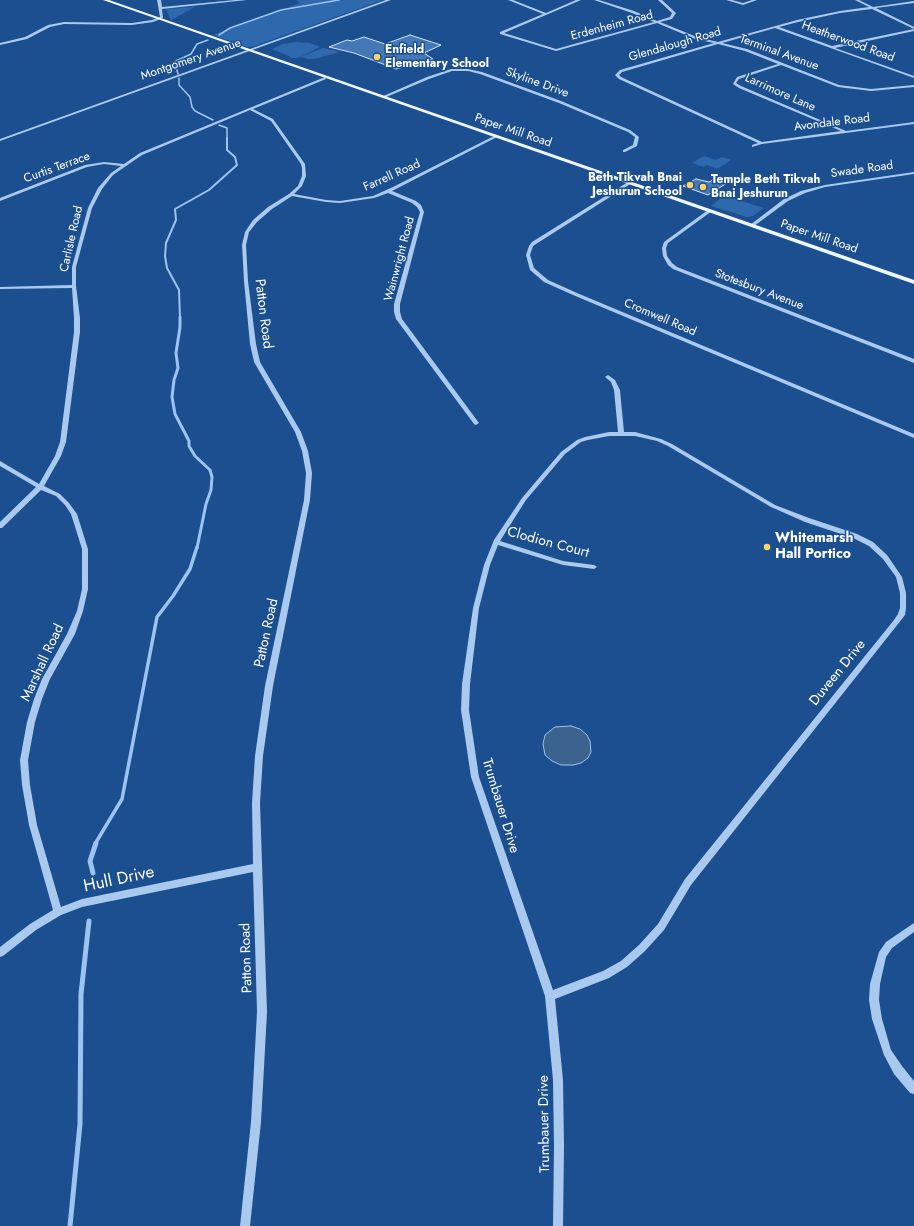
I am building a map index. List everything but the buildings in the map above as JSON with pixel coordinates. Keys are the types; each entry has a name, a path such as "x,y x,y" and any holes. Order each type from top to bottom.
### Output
{"main road":[{"name":"Paper Mill Road","path":"105,0 325,78 914,282"}],"street":[{"path":"0,44 26,38 50,26 64,23 132,24 160,19 162,17 159,0"},
{"path":"161,8 244,0"},
{"name":"Montgomery Avenue","path":"0,140 388,0"},
{"path":"510,0 546,14 579,0"},
{"name":"Terminal Avenue","path":"596,0 633,12 696,38 746,50 833,84 850,88 872,90 914,86"},
{"name":"Erdenheim Road","path":"546,14 501,34 556,50 671,18 674,14 660,0"},
{"path":"728,0 743,4 755,0"},
{"path":"856,0 914,29"},
{"name":"Glendalough Road","path":"761,143 618,77 621,71 818,16 914,2"},
{"name":"Heatherwood Road","path":"775,27 914,77"},
{"path":"833,47 914,29"},
{"name":"Larrimore Lane","path":"781,64 738,78 734,83 740,87 844,132"},
{"name":"Skyline Drive","path":"383,97 428,78 452,70 468,70 481,73 560,102 629,131 637,137 635,146 624,151"},
{"name":"Carlisle Road","path":"0,526 40,487 58,456 63,442 77,332 74,267 94,198 106,181 123,165 154,148 325,78"},
{"name":"Patton Road","path":"246,1226 256,1122 262,1012 256,803 259,756 264,716 305,508 309,473 305,451 298,432 257,362 253,344 246,281 244,245 247,232 255,221 270,208 291,195 302,182 305,172 303,164 272,120 250,109"},
{"name":"Avondale Road","path":"753,146 761,143 914,123"},
{"name":"Farrell Road","path":"291,195 326,201 340,202 360,200 388,191 495,137"},
{"name":"Curtis Terrace","path":"0,200 86,166 101,163 123,165"},
{"name":"Swade Road","path":"752,225 786,200 803,192 825,186 914,173"},
{"name":"Cromwell Road","path":"630,183 534,243 531,246 528,255 532,269 546,281 575,294 914,436"},
{"name":"Wainwright Road","path":"388,191 414,202 419,206 422,212 397,304 399,319 476,424"},
{"name":"Stotesbury Avenue","path":"710,211 666,242 664,248 665,256 670,264 675,268 914,360"},
{"path":"0,288 74,286"},
{"path":"608,377 613,381 618,390 621,433"},
{"name":"Trumbauer Drive","path":"558,1226 558,1080 550,996 475,778 465,710 466,691 470,647 481,588 496,542 528,494 563,452 572,445 587,438 621,433"},
{"name":"Duveen Drive","path":"550,996 606,975 624,964 642,948 661,927 688,882 901,615 903,608 901,584 895,570 885,557 867,542 855,536 807,520 773,506 659,440 635,434 621,433"},
{"name":"Marshall Road","path":"0,463 40,487 58,495 74,514 85,549 86,579 81,605 71,634 46,679 38,699 31,722 24,760 30,812 58,912"},
{"name":"Clodion Court","path":"496,542 563,563 594,568"},
{"name":"Hull Drive","path":"0,953 33,927 58,912 89,902 257,866"},
{"path":"914,927 889,945 882,955 875,984 874,1000 877,1019 887,1052 898,1070 914,1089"}],"shaded area":[{"path":"296,0 383,0 254,46 247,47 213,35 300,3"},
{"path":"195,7 171,20 166,9"},
{"path":"296,42 310,43 320,47 298,58 291,58 272,49 283,44"},
{"path":"323,48 340,52 314,59 300,57"},
{"path":"704,156 716,160 722,157 731,160 717,169 707,165 704,167 692,163"},
{"path":"725,195 764,208 753,216 747,217 711,206"},
{"path":"571,726 580,729 587,735 590,741 591,752 588,758 581,763 561,765 552,761 545,755 543,744 545,735 555,727"}],"waterway":[{"path":"219,35 230,28 281,10 339,0"},
{"path":"178,74 175,63 176,61 191,54 197,44 208,40"},
{"path":"179,78 179,85 190,97 192,107 195,111 213,120"},
{"path":"180,318 179,290 167,268 165,256 166,243 176,220 175,209 209,190 237,165 235,157 227,150 227,128 219,125"},
{"path":"180,318 176,353 178,368 174,380 172,397 175,414 189,441 189,446 195,456 210,470 212,477 211,490 206,504 197,548"},
{"path":"95,844 122,799 157,617 173,596 190,569 197,547"},
{"path":"93,873 90,861 96,843"},
{"path":"70,1226 80,1124 81,994 89,921"}],"place":[{"name":"Enfield Elementary School","path":"377,57"},
{"name":"Beth Tikvah Bnai Jeshurun School","path":"690,185"},
{"name":"Temple Beth Tikvah Bnai Jeshurun","path":"703,187"},
{"name":"Whitemarsh Hall Portico","path":"767,547"}]}
